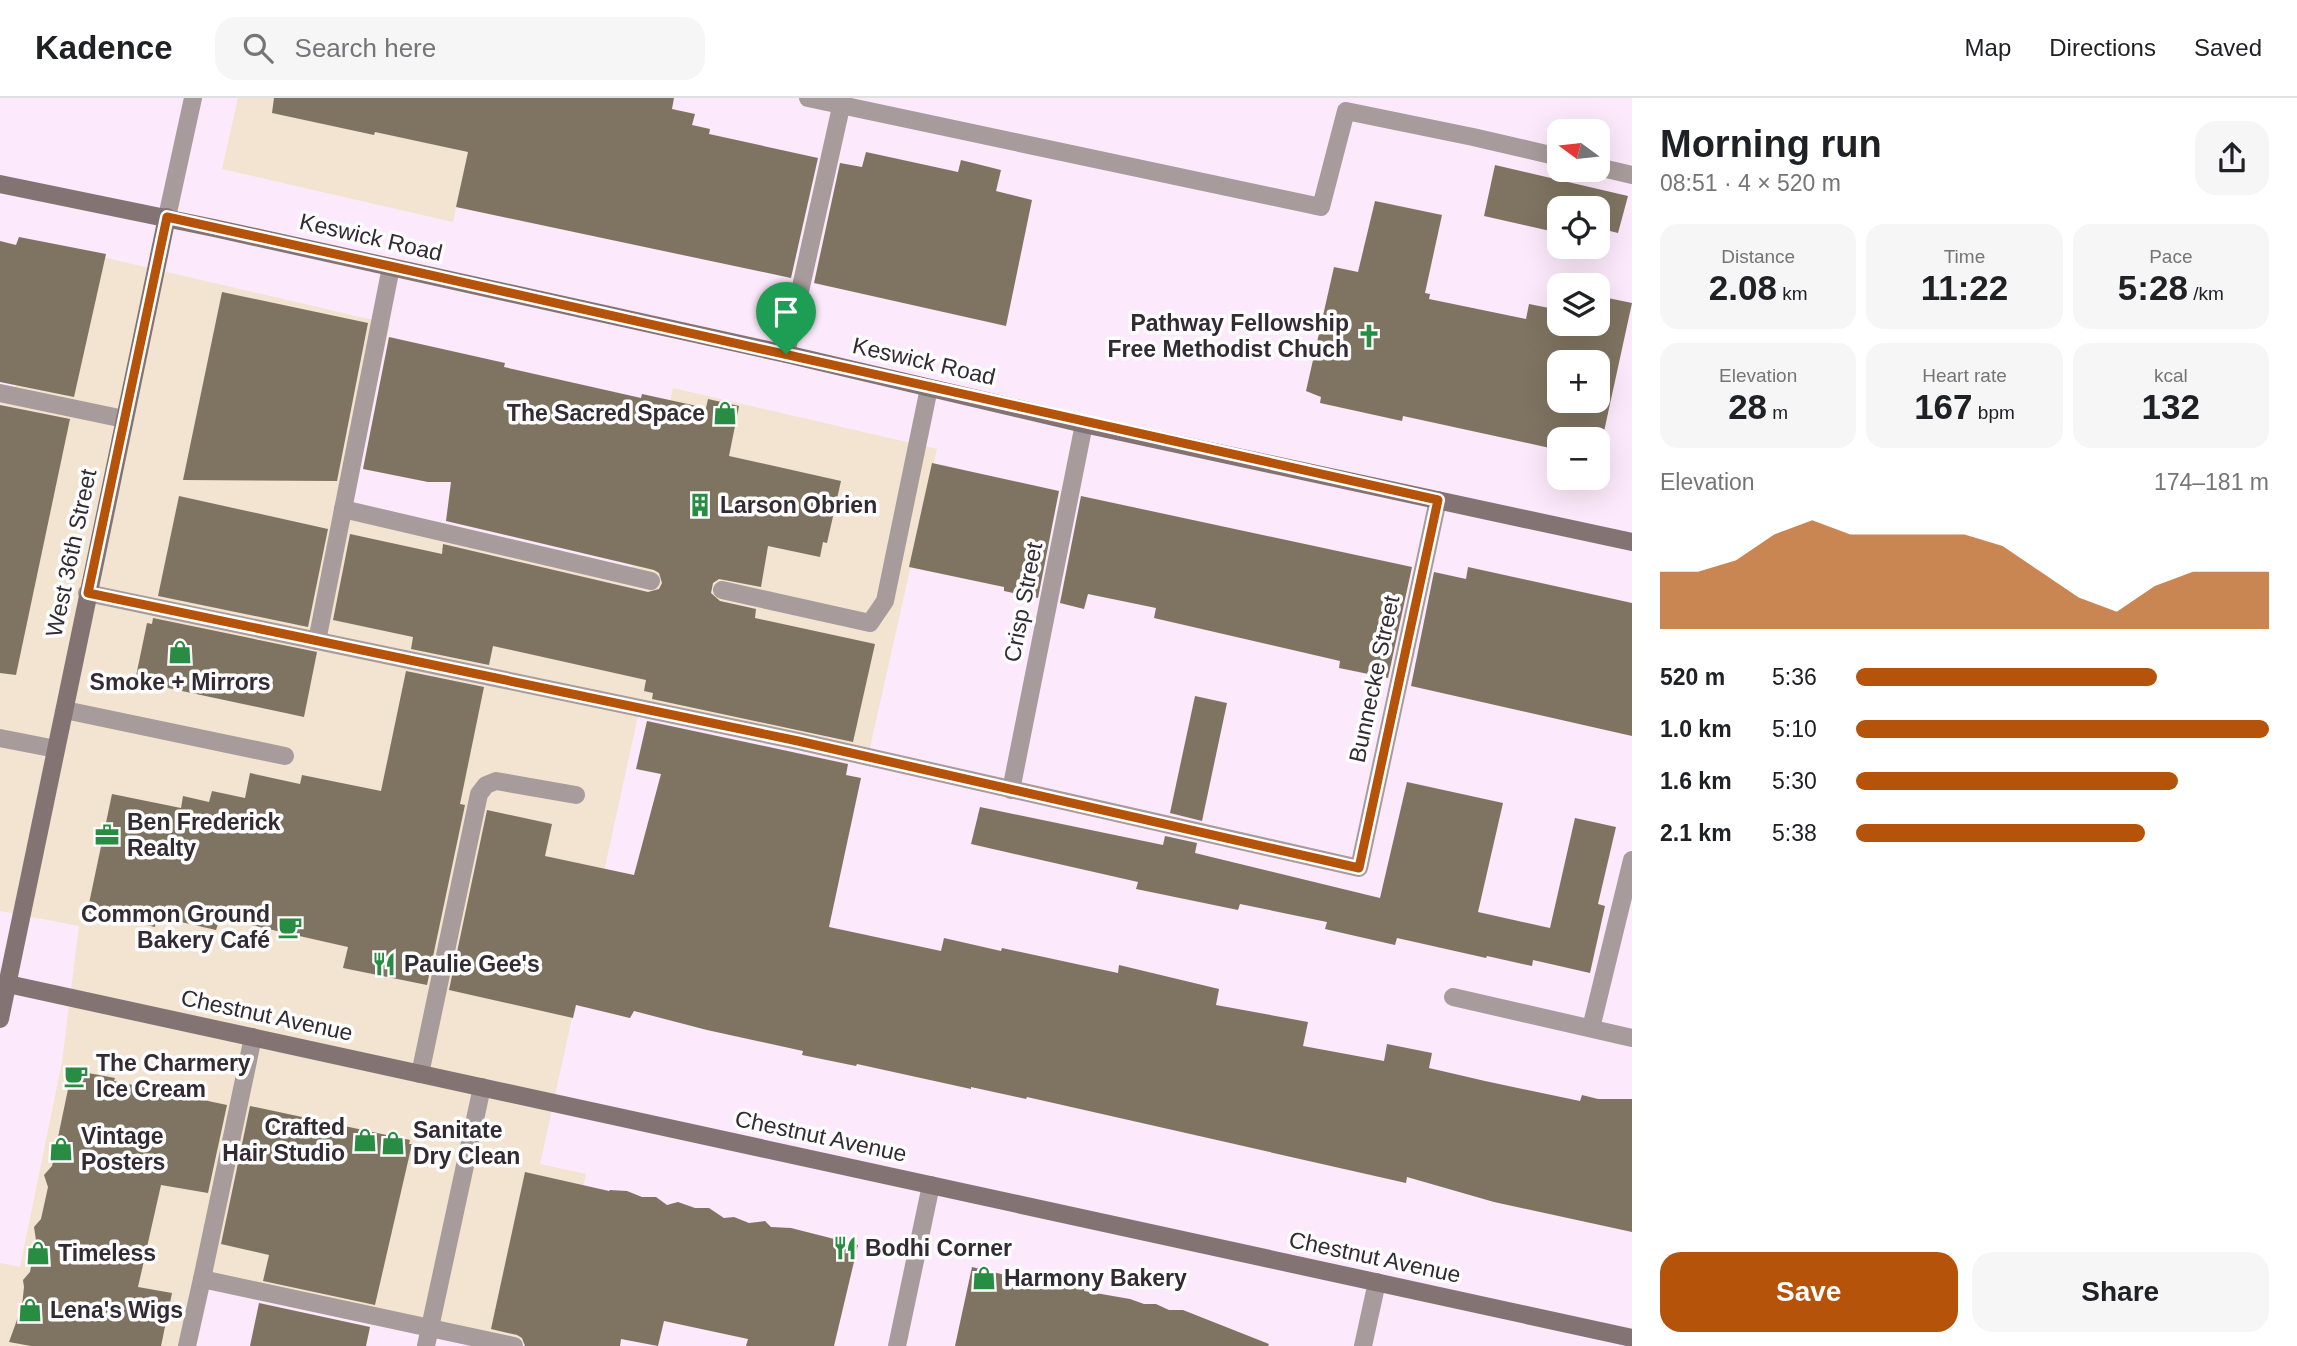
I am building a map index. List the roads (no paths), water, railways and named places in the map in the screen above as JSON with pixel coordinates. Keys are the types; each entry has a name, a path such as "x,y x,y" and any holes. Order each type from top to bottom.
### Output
{"street":[{"name":"West 36th Street","path":"0,1018 4,983 65,710 193,98"},
{"path":"807,98 842,102 1321,207 1347,105 1547,154"},
{"path":"786,354 842,102"},
{"path":"1610,170 1632,175"},
{"name":"Keswick Road","path":"0,184 167,217 786,354 1084,424 1632,542"},
{"path":"317,641 391,267"},
{"path":"722,590 870,623 885,601 929,388"},
{"path":"0,393 124,419"},
{"name":"Crisp Street","path":"1011,790 1084,424"},
{"name":"Bunnecke Street","path":"1011,790 1359,868 1438,500"},
{"path":"343,509 651,581"},
{"path":"88,593 798,741 1011,790"},
{"path":"65,710 285,756"},
{"path":"0,738 56,749"},
{"path":"419,1073 479,794 485,785 496,781 576,795"},
{"path":"1591,1028 1632,860"},
{"name":"Chestnut Avenue","path":"4,983 1632,1338"},
{"path":"1453,997 1632,1038"},
{"path":"187,1346 253,1037"},
{"path":"425,1346 482,1087"},
{"path":"897,1346 931,1185"},
{"path":"202,1279 514,1346"},
{"path":"1363,1346 1377,1282"}],"place":[{"name":"Pathway Fellowship Free Methodist Chuch","path":"1369,336"},
{"name":"The Sacred Space","path":"725,413"},
{"name":"Larson Obrien","path":"700,505"},
{"name":"Smoke + Mirrors","path":"180,652"},
{"name":"Ben Frederick Realty","path":"107,835"},
{"name":"Common Ground Bakery Café","path":"290,927"},
{"name":"Paulie Gee's","path":"384,964"},
{"name":"The Charmery Ice Cream","path":"76,1076"},
{"name":"Crafted Hair Studio","path":"365,1140"},
{"name":"Sanitate Dry Clean","path":"393,1143"},
{"name":"Vintage Posters","path":"61,1149"},
{"name":"Bodhi Corner","path":"845,1248"},
{"name":"Timeless","path":"38,1253"},
{"name":"Harmony Bakery","path":"984,1278"},
{"name":"Lena's Wigs","path":"30,1310"}]}
